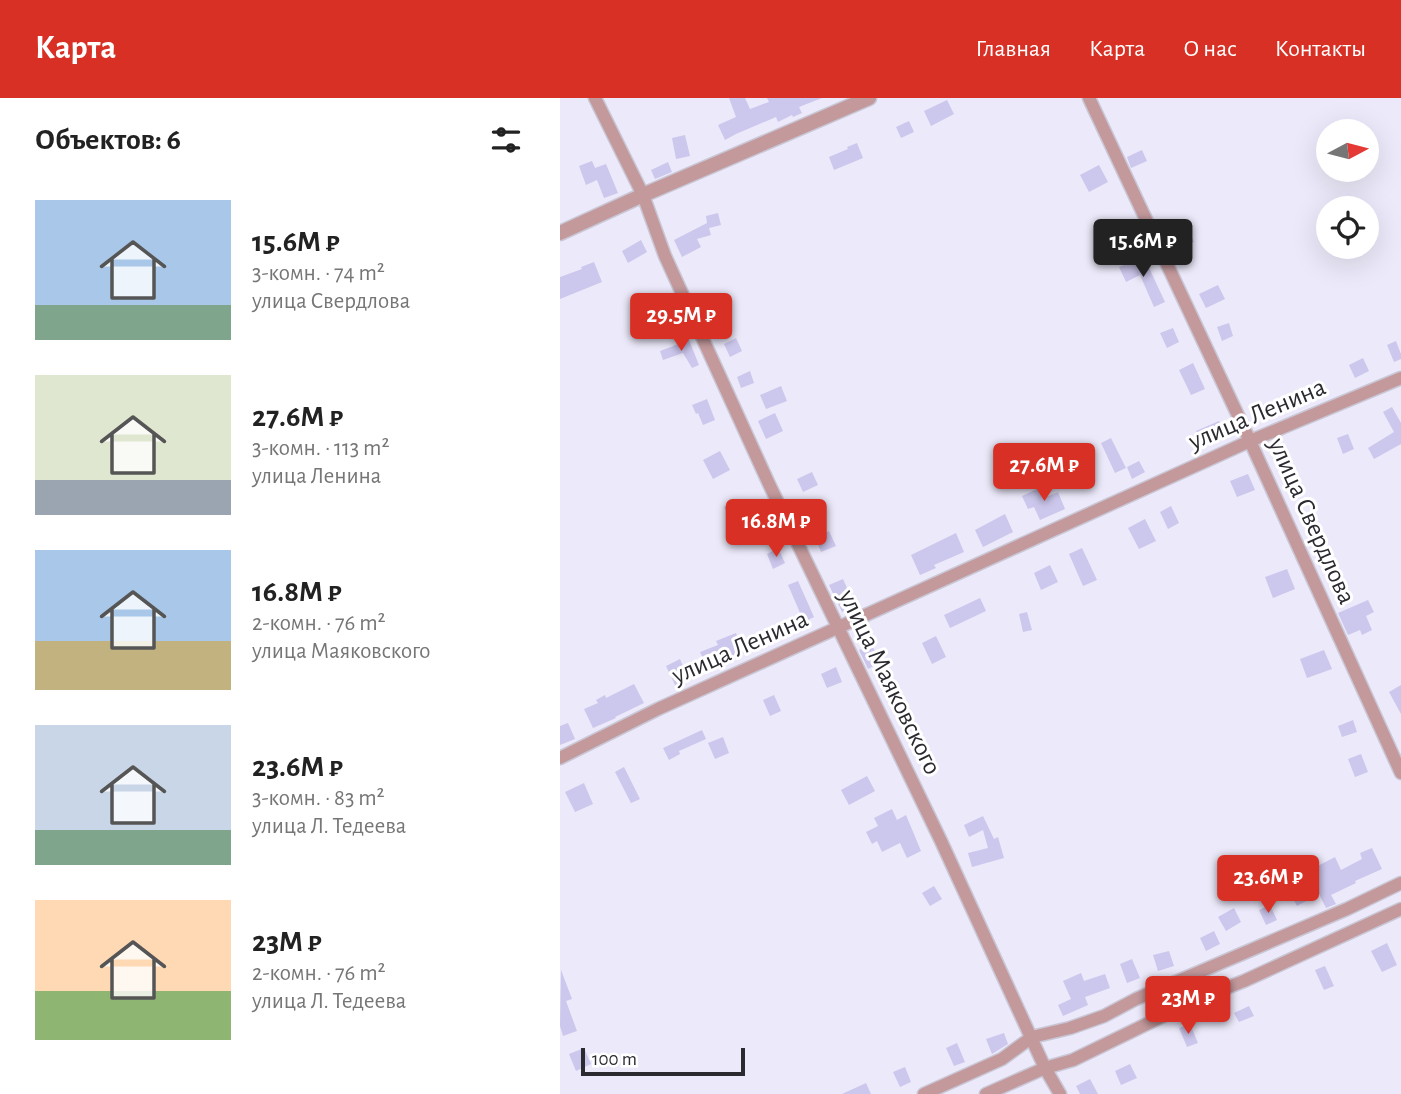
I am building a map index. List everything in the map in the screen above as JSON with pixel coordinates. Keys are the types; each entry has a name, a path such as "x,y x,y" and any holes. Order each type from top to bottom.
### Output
{"street":[{"name":"улица Маяковского","path":"595,98 643,195 665,256 769,484 942,841 1045,1068 1060,1094"},
{"path":"560,233 869,98"},
{"name":"улица Свердлова","path":"1090,98 1250,440 1401,774"},
{"name":"улица Ленина","path":"560,758 658,709 1250,440 1401,378"},
{"path":"924,1094 1002,1059 1032,1037 1104,1016 1158,989 1347,909 1401,883"},
{"path":"986,1094 1045,1068 1073,1060 1198,999 1244,981 1401,909"}],"building":[{"path":"729,98 745,98 750,109 769,102 767,98 822,98 799,107 802,113 793,117 792,115 778,122 776,117 725,140 718,125 736,117"},
{"path":"947,100 954,114 931,126 924,111"},
{"path":"909,121 914,132 901,138 896,127"},
{"path":"685,135 690,156 676,159 672,138"},
{"path":"857,143 863,158 834,170 829,157"},
{"path":"1142,150 1147,161 1131,168 1127,157"},
{"path":"592,161 595,168 606,164 618,193 604,198 597,180 586,185 579,166"},
{"path":"668,162 672,172 655,179 651,170"},
{"path":"1099,165 1108,182 1089,192 1080,175"},
{"path":"718,213 721,225 709,228 711,235 697,239 701,247 682,257 674,240 707,223 706,216"},
{"path":"1125,219 1134,238 1119,245 1110,226"},
{"path":"1188,228 1194,242 1185,246 1179,232"},
{"path":"641,240 647,252 628,263 622,251"},
{"path":"1144,257 1165,302 1154,307 1140,275 1126,282 1119,267"},
{"path":"594,262 602,282 560,299 560,277"},
{"path":"1218,285 1225,299 1206,308 1199,294"},
{"path":"664,296 671,311 652,320 645,305"},
{"path":"1229,323 1233,336 1222,341 1217,327"},
{"path":"1173,328 1179,342 1167,348 1160,333"},
{"path":"736,338 742,351 730,357 724,344"},
{"path":"689,340 699,365 692,368 683,353 663,360 660,351"},
{"path":"1396,341 1401,359 1394,362 1387,345"},
{"path":"1363,358 1369,371 1355,378 1349,365"},
{"path":"1193,363 1205,389 1191,395 1179,370"},
{"path":"750,371 754,383 741,388 737,377"},
{"path":"781,386 787,401 766,409 760,395"},
{"path":"707,399 715,420 703,425 692,405"},
{"path":"1392,407 1401,423 1401,444 1374,459 1368,448 1394,432 1383,412"},
{"path":"775,413 783,431 766,439 758,421"},
{"path":"1219,421 1224,433 1202,443 1196,431"},
{"path":"1348,434 1354,449 1343,454 1337,438"},
{"path":"1111,438 1126,468 1115,473 1101,443"},
{"path":"720,451 730,470 713,479 703,460"},
{"path":"1139,461 1145,472 1132,479 1127,467"},
{"path":"812,472 818,485 803,492 797,479"},
{"path":"1248,474 1255,490 1237,497 1230,481"},
{"path":"1039,488 1044,498 1058,492 1065,509 1040,520 1034,507 1028,509 1022,496"},
{"path":"737,502 746,521 761,514 769,533 742,545 724,507"},
{"path":"1171,506 1179,523 1168,529 1160,512"},
{"path":"1005,514 1013,532 983,547 975,530"},
{"path":"1145,519 1156,541 1139,549 1128,528"},
{"path":"829,531 836,546 821,552 815,538"},
{"path":"956,533 964,552 934,565 936,568 920,575 911,555"},
{"path":"778,548 785,563 773,569 767,554"},
{"path":"1082,548 1097,580 1083,586 1069,554"},
{"path":"1050,565 1058,582 1041,590 1034,573"},
{"path":"1287,569 1295,589 1273,598 1265,577"},
{"path":"1341,576 1346,589 1335,594 1329,581"},
{"path":"843,579 855,606 842,612 829,585"},
{"path":"798,581 814,617 804,622 788,585"},
{"path":"980,598 986,611 950,628 944,615"},
{"path":"1368,600 1374,612 1366,616 1372,630 1362,635 1360,630 1348,635 1338,613"},
{"path":"1027,612 1032,630 1023,632 1019,614"},
{"path":"736,633 744,653 708,670 700,652 718,645 716,641"},
{"path":"936,636 946,657 932,664 922,643"},
{"path":"871,644 881,662 868,669 859,650"},
{"path":"1324,650 1332,669 1307,678 1300,659"},
{"path":"680,659 689,680 676,687 666,666"},
{"path":"836,667 842,682 827,688 821,674"},
{"path":"634,684 644,703 593,728 584,709 598,703 596,700 605,695 606,698"},
{"path":"1401,685 1401,714 1389,692"},
{"path":"774,695 781,711 770,716 763,700"},
{"path":"1353,720 1357,732 1342,737 1338,726"},
{"path":"568,723 575,739 560,745 560,726"},
{"path":"702,730 706,739 679,751 680,754 669,760 663,748"},
{"path":"723,737 729,753 715,759 708,743"},
{"path":"1361,754 1368,772 1355,777 1348,759"},
{"path":"624,767 640,799 631,803 615,772"},
{"path":"867,776 875,791 849,805 841,790"},
{"path":"584,783 593,804 575,812 565,792"},
{"path":"892,809 897,820 906,815 921,851 907,858 900,843 882,852 877,841 872,844 866,832 878,826 874,818"},
{"path":"983,816 994,839 998,837 1004,858 972,867 968,853 988,848 983,830 969,837 964,825"},
{"path":"1372,848 1382,869 1331,895 1336,904 1326,908 1319,894 1297,906 1290,893 1313,880 1308,871 1335,857 1341,870 1362,859 1360,853"},
{"path":"934,886 942,899 930,906 922,893"},
{"path":"1270,905 1277,920 1266,925 1259,910"},
{"path":"1234,908 1241,922 1226,931 1218,917"},
{"path":"1214,931 1220,944 1206,951 1200,938"},
{"path":"1387,943 1397,965 1382,972 1371,951"},
{"path":"1169,951 1174,966 1158,971 1153,955"},
{"path":"1132,959 1140,978 1127,983 1120,964"},
{"path":"1325,966 1334,986 1324,990 1315,970"},
{"path":"561,970 572,999 566,1001 577,1031 563,1036 560,1026"},
{"path":"1081,973 1084,981 1105,974 1110,988 1085,997 1088,1005 1063,1016 1058,1005 1071,999 1063,981"},
{"path":"1249,1006 1254,1016 1239,1022 1234,1013"},
{"path":"1190,1024 1198,1043 1187,1047 1179,1028"},
{"path":"1004,1033 1008,1044 992,1054 986,1039"},
{"path":"957,1043 965,1062 954,1066 946,1048"},
{"path":"584,1048 591,1064 576,1071 569,1054"},
{"path":"1130,1064 1137,1078 1121,1085 1115,1071"},
{"path":"905,1067 911,1082 900,1087 893,1072"},
{"path":"1090,1079 1098,1094 1080,1094 1076,1086"},
{"path":"866,1083 871,1094 842,1094"}]}
